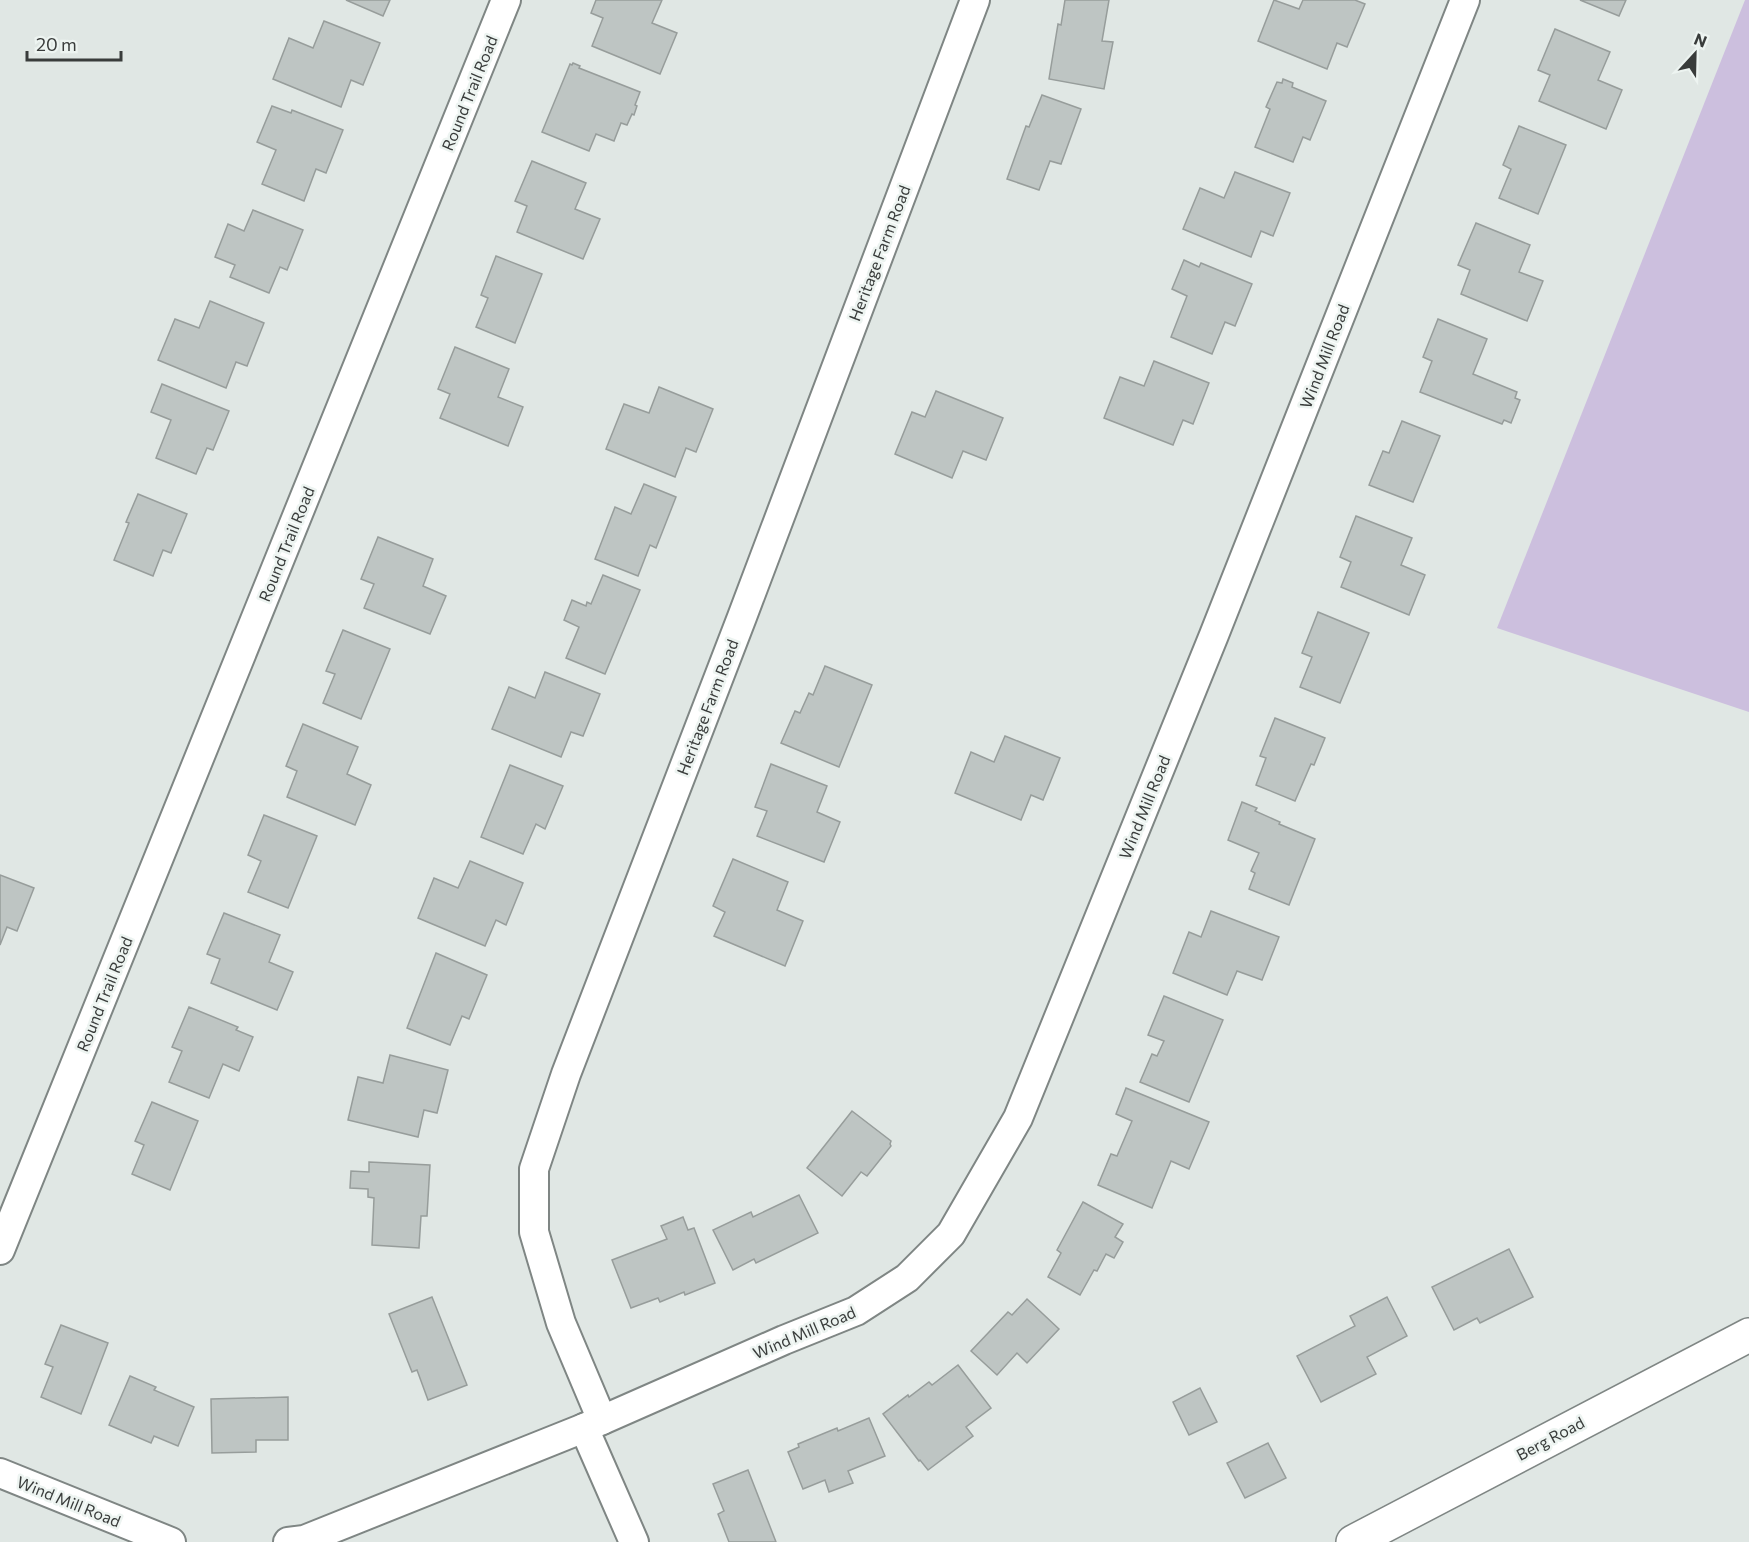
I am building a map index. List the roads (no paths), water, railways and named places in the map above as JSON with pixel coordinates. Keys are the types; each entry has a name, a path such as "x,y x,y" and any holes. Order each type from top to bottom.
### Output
{"street":[{"name":"Round Trail Road","path":"0,1250 506,0"},
{"name":"Heritage Farm Road","path":"634,1542 593,1424 534,1232 534,1169 566,1074 738,628 975,0"},
{"name":"Wind Mill Road","path":"288,1542 304,1540 593,1424 856,1311 907,1278 951,1234 1018,1118 1214,635 1465,0"},
{"name":"Berg Road","path":"1353,1542 1749,1335"},
{"name":"Wind Mill Road","path":"0,1473 171,1542"}]}
